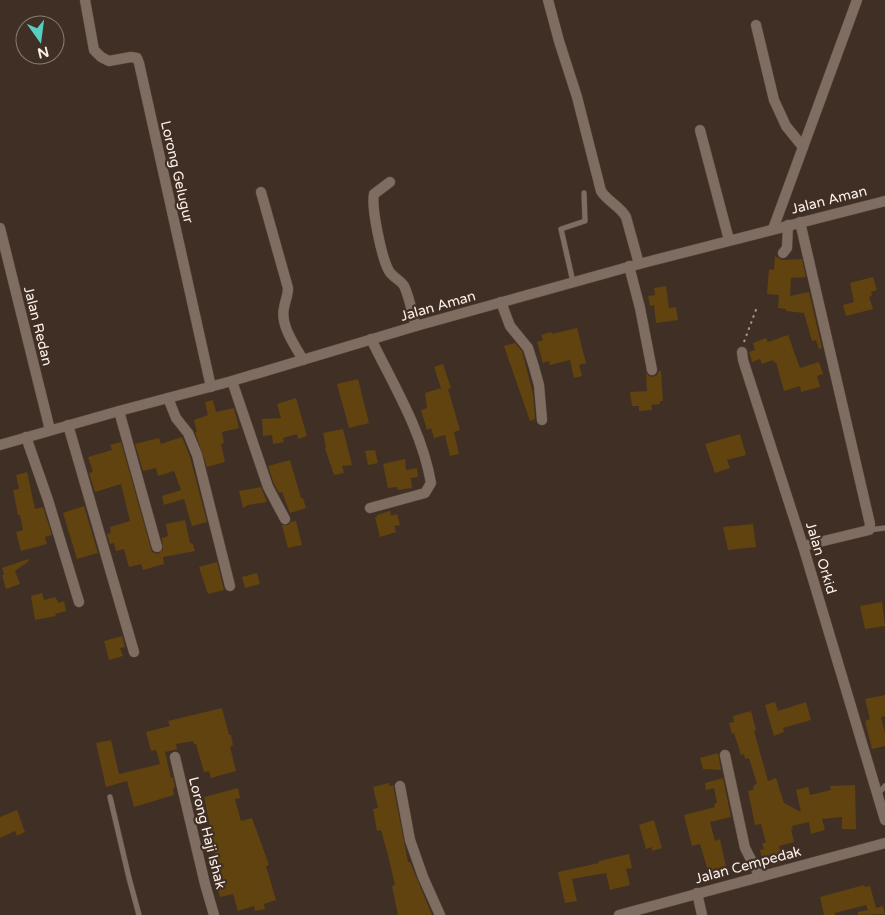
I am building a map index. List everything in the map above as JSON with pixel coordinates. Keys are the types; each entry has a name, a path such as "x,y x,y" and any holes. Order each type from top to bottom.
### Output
{"street":[{"name":"Lorong Gelugur","path":"85,0 94,50 108,61 131,57 137,58 139,63 211,387"},
{"path":"548,0 558,41 577,97 601,191 606,199 623,210 626,217 652,370"},
{"path":"773,229 858,0"},
{"path":"756,25 774,100 786,126 803,147"},
{"path":"700,130 729,240"},
{"path":"390,182 374,194 374,216 388,268 392,276 405,286 416,326"},
{"path":"261,192 288,288 288,298 284,308 283,319 286,329 303,360"},
{"name":"Jalan Aman","path":"0,444 28,446 50,430 70,433 168,398 232,381 416,326 634,265 885,201"},
{"path":"800,222 870,524 869,530 804,546"},
{"path":"782,253 786,248 788,225"},
{"name":"Jalan Redan","path":"0,228 50,430"},
{"path":"501,302 510,326 528,348 539,385 542,420"},
{"path":"370,508 425,493 431,483 428,465 417,431 372,339"},
{"name":"Jalan Orkid","path":"742,352 804,546 885,820"},
{"path":"232,381 268,487 285,519"},
{"path":"168,398 176,418 188,433 197,455 230,586"},
{"path":"120,415 157,547"},
{"path":"70,433 134,652"},
{"path":"28,446 48,500 79,602"},
{"path":"725,755 746,848 760,877"},
{"name":"Lorong Haji Ishak","path":"174,757 214,915"},
{"path":"400,786 410,840 423,877 440,915"},
{"name":"Jalan Cempedak","path":"619,915 638,912 885,843"},
{"path":"697,894 702,915"}],"lane":[{"path":"574,282 561,229 585,221 584,193"},
{"path":"869,530 885,528"},
{"path":"878,794 885,786"},
{"path":"110,797 139,915"}],"path":[{"path":"742,352 757,307"}],"building":[{"path":"775,256 782,260 802,259 806,277 791,278 790,296 809,292 822,348 819,349 816,340 812,341 804,313 778,308 779,295 767,294 769,269 774,270"},
{"path":"873,277 877,290 871,292 872,296 869,297 873,309 846,316 843,305 854,302 850,283"},
{"path":"666,286 669,308 676,307 678,320 656,323 654,305 650,306 648,296 655,295 654,288"},
{"path":"577,328 586,363 579,365 582,376 574,378 570,360 550,365 549,361 543,363 537,342 543,340 541,335"},
{"path":"788,335 800,368 819,362 823,374 817,376 820,387 801,392 800,386 784,391 776,362 774,363 773,360 762,364 760,359 752,362 749,352 755,350 753,343 766,338 768,342"},
{"path":"515,343 522,351 533,394 535,419 530,421 504,346"},
{"path":"443,364 451,388 448,389 460,430 454,432 459,454 450,456 445,435 434,438 431,428 427,430 421,410 427,408 425,393 441,388 434,367"},
{"path":"661,371 663,401 660,401 660,404 651,405 652,410 639,411 639,406 632,406 630,392 647,391 646,373 653,377"},
{"path":"358,379 369,423 349,428 337,384"},
{"path":"296,398 307,436 298,439 297,434 283,438 284,442 273,444 272,435 263,436 262,419 281,418 277,404"},
{"path":"213,400 216,412 234,408 239,428 222,432 224,443 221,444 225,462 207,467 195,432 197,432 194,420 208,415 205,402"},
{"path":"343,429 352,465 342,466 344,473 334,475 325,448 323,433"},
{"path":"740,434 746,455 727,460 730,468 715,473 705,444"},
{"path":"182,437 190,457 207,522 192,526 184,499 164,505 162,496 181,490 174,471 158,476 156,468 143,471 135,444 159,438 161,444"},
{"path":"121,442 152,552 158,554 163,549 162,538 168,536 166,524 185,520 190,543 193,544 195,551 163,557 164,564 143,570 141,564 129,567 124,549 116,551 114,543 110,544 107,534 111,533 110,527 130,521 121,484 95,492 89,473 93,472 88,457 112,450 110,445"},
{"path":"375,450 378,463 368,465 365,451"},
{"path":"405,459 406,470 417,468 418,477 411,478 412,488 398,490 397,487 388,488 383,464"},
{"path":"290,460 301,498 303,498 306,508 290,513 282,492 279,493 274,484 268,466"},
{"path":"27,472 35,509 43,507 52,535 45,537 47,544 21,551 16,532 23,530 13,490 19,489 16,475"},
{"path":"261,487 267,502 248,505 243,508 239,491"},
{"path":"84,506 98,553 77,559 63,513"},
{"path":"390,511 391,516 397,514 400,525 394,526 396,532 380,537 375,517"},
{"path":"296,521 302,545 288,548 282,525 288,525"},
{"path":"753,524 756,547 728,550 723,527"},
{"path":"28,559 29,561 15,571 20,584 6,589 2,568"},
{"path":"217,562 224,590 208,594 199,567"},
{"path":"257,573 260,584 245,588 242,577"},
{"path":"42,593 44,600 55,597 59,603 64,601 66,611 55,614 56,616 35,620 31,596"},
{"path":"882,602 885,626 865,629 860,606"},
{"path":"122,636 125,647 120,648 123,656 109,660 104,641"},
{"path":"885,695 885,716 881,717 885,733 885,746 872,749 865,721 870,719 865,699"},
{"path":"775,702 778,711 806,702 811,720 783,728 784,732 774,736 765,705"},
{"path":"222,708 229,735 231,735 233,745 230,747 236,771 211,778 209,771 204,772 196,744 193,741 176,744 177,749 165,752 171,778 173,777 174,795 134,807 127,781 106,787 96,743 111,740 119,774 160,764 156,750 151,751 146,732 170,726 168,721"},
{"path":"751,711 756,730 754,731 768,781 776,778 784,803 801,812 796,790 808,787 810,795 831,790 830,786 855,785 856,829 842,829 842,817 822,819 825,830 811,834 809,822 792,826 794,842 779,846 783,862 772,866 769,857 762,858 760,850 764,849 762,843 766,843 761,824 755,825 748,791 753,790 754,785 757,784 749,758 745,759 744,754 741,755 729,723 734,722 733,716"},
{"path":"718,753 721,770 703,769 700,758"},
{"path":"723,778 731,817 710,822 715,841 720,839 726,867 708,871 700,844 692,846 684,815 715,807 714,804 717,803 714,788 706,790 705,783"},
{"path":"389,783 389,786 393,785 408,862 410,862 432,915 398,915 392,886 395,885 388,855 381,830 377,831 373,809 378,808 373,787"},
{"path":"238,788 240,798 235,799 241,821 252,818 269,865 266,866 276,900 264,904 265,909 255,911 254,906 238,911 233,894 220,897 214,862 218,861 209,838 212,836 204,797"},
{"path":"17,810 25,832 17,836 15,831 0,838 0,817"},
{"path":"654,820 662,848 652,851 652,847 646,849 639,825"},
{"path":"629,854 632,868 626,869 630,885 610,890 606,873 572,879 577,901 565,903 558,872"},
{"path":"864,885 865,887 870,886 876,908 883,906 885,914 858,915 858,912 868,910 866,905 835,913 835,915 824,915 820,897"}]}
